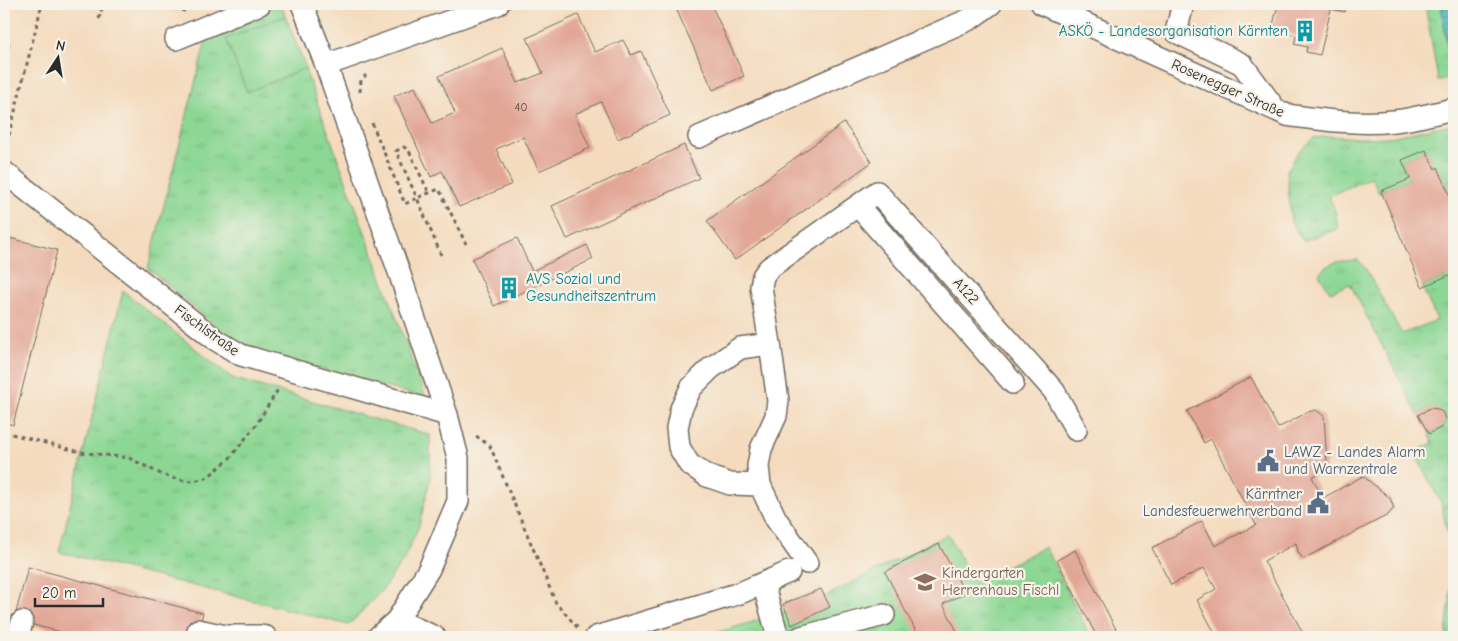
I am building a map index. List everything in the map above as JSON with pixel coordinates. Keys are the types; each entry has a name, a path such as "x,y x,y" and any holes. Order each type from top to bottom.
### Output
{"street":[{"path":"176,39 260,4"},
{"path":"302,4 326,64 447,415 458,458 458,502 429,569 397,620 378,637"},
{"path":"326,64 498,4"},
{"path":"699,136 970,19 991,4"},
{"name":"Rosenegger Straße","path":"1042,4 1287,115 1362,123 1395,121 1454,109"},
{"path":"1183,4 1176,32 1242,64 1275,109"},
{"path":"1161,58 1167,42 1176,34"},
{"name":"Fischlstraße","path":"4,172 216,340 241,355 447,415"},
{"name":"A122","path":"1014,383 858,206 877,192 1054,391 1076,430"},
{"path":"588,634 740,593 798,568 760,485 758,466 761,449 776,416 778,401 761,287 763,276 768,268 858,206"},
{"path":"760,485 730,484 707,476 689,464 679,447 677,428 681,409 691,388 711,368 740,348 770,344"},
{"path":"763,583 778,637"},
{"path":"801,637 884,615"},
{"path":"397,620 435,637"},
{"path":"198,630 226,636 266,637"}],"path":[{"path":"4,155 42,4"},
{"path":"99,19 103,4"},
{"path":"150,4 191,13"},
{"path":"359,93 361,80 366,74 375,71"},
{"path":"370,118 405,204 439,189 466,244"},
{"path":"429,193 409,151 404,147 396,151 441,255"},
{"path":"4,432 80,452 129,458 163,475 194,482 208,477 230,458 256,425 290,370"},
{"path":"476,436 490,446 556,603 588,634"}],"green space":[{"path":"280,4 426,398 242,348 148,268 207,36"},
{"path":"1425,4 1441,4 1452,79 1438,80"},
{"path":"285,16 306,68 247,92 226,39"},
{"path":"1452,124 1454,129 1454,206 1438,168 1435,169 1426,150 1402,160 1410,179 1381,191 1379,194 1372,177 1329,196 1336,213 1338,229 1303,241 1291,222 1287,171 1298,152 1313,138 1330,136 1390,137"},
{"path":"1358,260 1365,268 1402,334 1437,320 1422,287 1454,273 1454,550 1451,548 1441,503 1414,452 1433,443 1429,434 1442,427 1430,408 1418,415 1350,284 1330,292 1319,274 1323,269 1332,264"},
{"path":"123,291 232,378 430,435 430,480 419,526 404,559 383,589 349,625 59,552"},
{"path":"948,534 974,583 1045,547 1091,637 701,637 804,607"},
{"path":"1451,585 1454,585 1454,637 1446,637"}],"water":[{"path":"1441,4 1454,4 1454,82 1452,79"}],"building":[{"path":"674,4 711,4 744,76 713,90"},
{"name":"ASKÖ - Landesorganisation Kärnten","path":"1278,4 1347,4 1345,12 1331,9 1320,55 1306,52 1307,47 1294,44 1296,36 1273,25"},
{"path":"578,15 595,52 623,40 631,55 641,51 670,115 618,139 601,102 575,114 590,148 539,171 523,137 496,149 512,184 459,207 442,171 431,177 394,96 415,87 432,123 455,113 439,76 502,48 518,83 543,73 527,38"},
{"path":"4,43 10,44 4,66"},
{"path":"844,123 872,162 735,260 707,221"},
{"path":"684,145 699,178 567,239 552,206"},
{"path":"1426,150 1435,169 1438,167 1454,206 1454,273 1422,287 1381,191 1410,179 1402,160"},
{"path":"10,238 57,250 13,425 4,422 4,262"},
{"name":"AVS Sozial und Gesundheitszentrum","path":"517,238 532,271 587,245 593,259 494,306 472,259"},
{"name":"Kärntner Landesfeuerwehrverband","path":"1251,377 1278,428 1308,412 1316,410 1324,416 1327,464 1322,471 1312,477 1323,498 1363,476 1390,498 1394,508 1388,515 1303,559 1298,552 1296,543 1264,561 1305,637 1217,637 1197,600 1216,589 1204,568 1171,585 1152,548 1202,521 1215,546 1256,525 1211,439 1204,443 1187,411"},
{"path":"1430,408 1438,409 1443,413 1445,420 1442,427 1429,434 1418,415"},
{"name":"Kindergarten Herrenhaus Fischl","path":"939,544 965,593 943,604 960,637 919,637 885,572"},
{"path":"1075,550 1120,637 1097,637 1057,560"},
{"path":"28,567 203,613 196,637 80,637 14,620"},
{"path":"821,589 830,607 792,625 783,604"}],"place":[{"name":"ASKÖ - Landesorganisation Kärnten","path":"1305,31"},
{"name":"AVS Sozial und Gesundheitszentrum","path":"509,288"},
{"name":"LAWZ - Landes Alarm und Warnzentrale","path":"1268,461"},
{"name":"Kärntner Landesfeuerwehrverband","path":"1318,503"},
{"name":"Kindergarten Herrenhaus Fischl","path":"925,582"}]}
